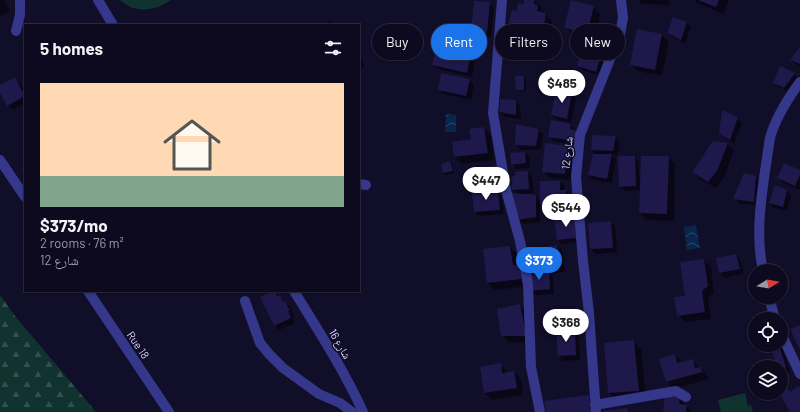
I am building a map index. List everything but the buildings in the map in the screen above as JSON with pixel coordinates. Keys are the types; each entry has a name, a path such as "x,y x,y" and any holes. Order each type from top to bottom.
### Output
{"street":[{"path":"16,32 20,15 20,0"},
{"path":"98,0 112,24"},
{"path":"502,0 493,113 506,190 520,241 528,285 531,367 540,412"},
{"name":"شارع 12","path":"596,409 589,313 582,254 576,177 580,135 620,34 623,18 621,0"},
{"path":"762,264 759,240 761,199 771,137 786,101 800,82"},
{"path":"0,160 24,196"},
{"name":"Rue 18","path":"89,292 169,412"},
{"name":"شارع 16","path":"295,292 323,338 363,412"},
{"path":"245,301 260,343 269,354 283,368 319,394 340,403 352,412"},
{"path":"788,348 800,374"},
{"path":"596,409 676,391 686,398"}],"green space":[{"path":"120,0 171,0 152,9 138,9"},
{"path":"0,295 15,316 96,412 0,412"},
{"path":"745,393 748,406 751,405 753,412 721,412 718,400"}],"water":[{"path":"446,114 456,115 456,132 445,132"},
{"path":"696,225 700,248 687,250 684,227"}]}
